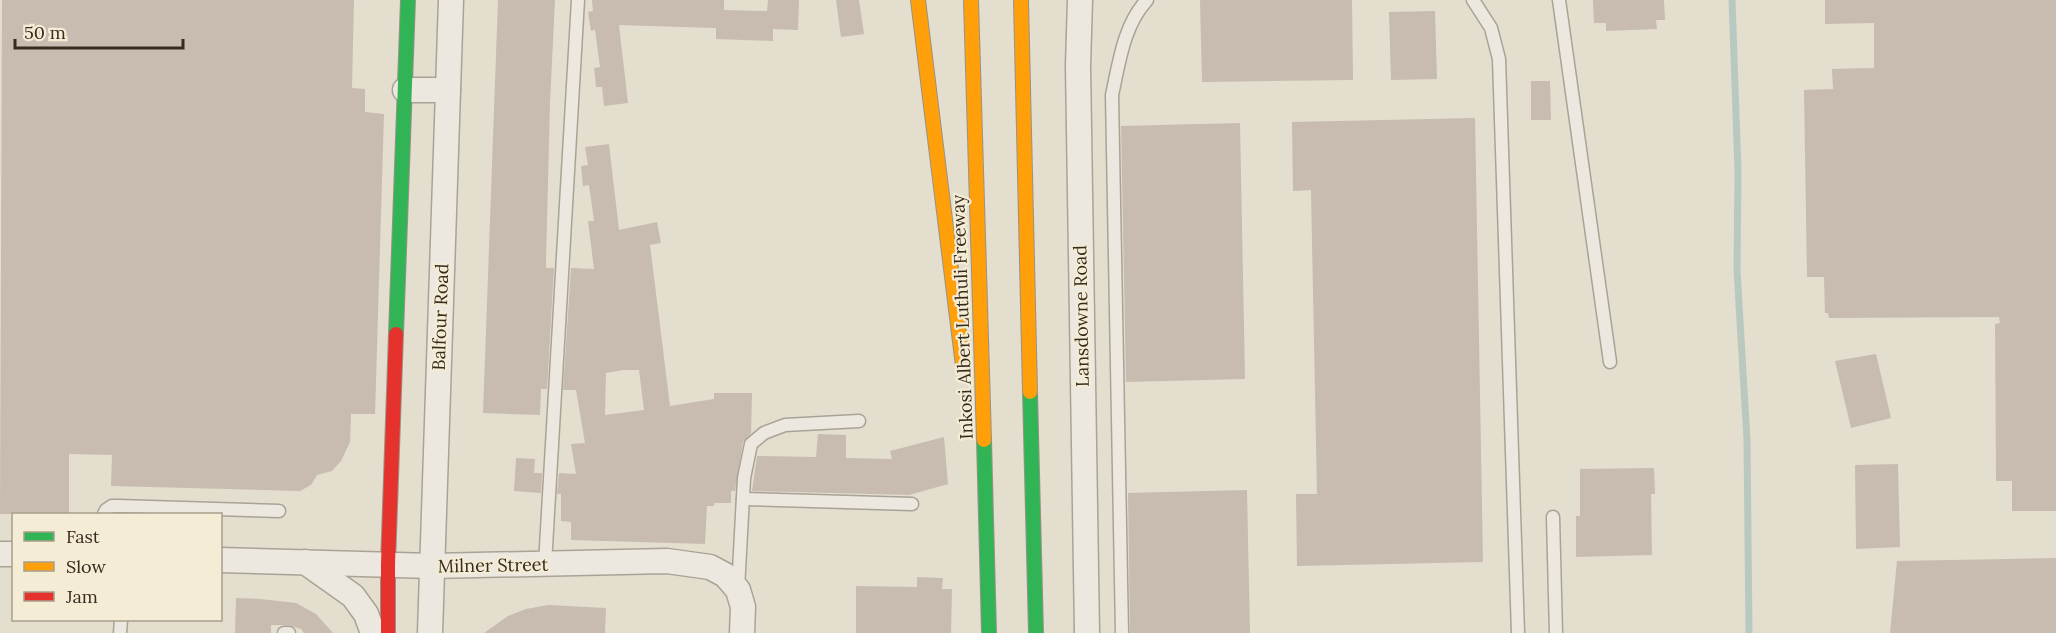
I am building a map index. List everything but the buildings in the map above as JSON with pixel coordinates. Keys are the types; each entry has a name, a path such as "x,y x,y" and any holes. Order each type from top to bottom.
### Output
{"main road":[{"path":"388,633 388,564 408,0"},
{"path":"918,0 965,383"},
{"name":"Inkosi Albert Luthuli Freeway","path":"971,0 989,633"},
{"path":"1021,0 1036,633"},
{"path":"1023,131 1036,44"},
{"path":"970,419 987,550"}],"street":[{"name":"Balfour Road","path":"430,633 451,0"},
{"name":"Lansdowne Road","path":"1080,0 1077,66 1086,633"},
{"path":"405,90 448,90"},
{"name":"Milner Street","path":"222,560 432,566 667,561 710,567 725,575 740,598"},
{"path":"305,562 353,596 366,614 373,633"},
{"path":"740,598 742,633"}],"lane":[{"path":"545,564 578,0"},
{"path":"1122,633 1112,94 1121,52 1138,10 1147,0"},
{"path":"1473,0 1491,28 1500,71 1518,633"},
{"path":"1559,0 1610,362"},
{"path":"740,598 742,499 746,463 752,444 764,433 785,425 859,421"},
{"path":"742,499 912,504"},
{"path":"104,513 112,506 279,511"},
{"path":"1553,517 1556,633"},
{"path":"284,633 289,633"}],"waterway":[{"path":"1732,0 1738,171 1737,270 1747,440 1749,633"}],"traffic: fast":[{"path":"396,334 408,0"},
{"path":"1030,392 1036,633"},
{"path":"984,440 989,633"}],"traffic: slow":[{"path":"918,0 963,366"},
{"path":"971,0 984,440"},
{"path":"1021,0 1030,392"}],"traffic: jam":[{"path":"388,633 388,564 396,334"}]}
